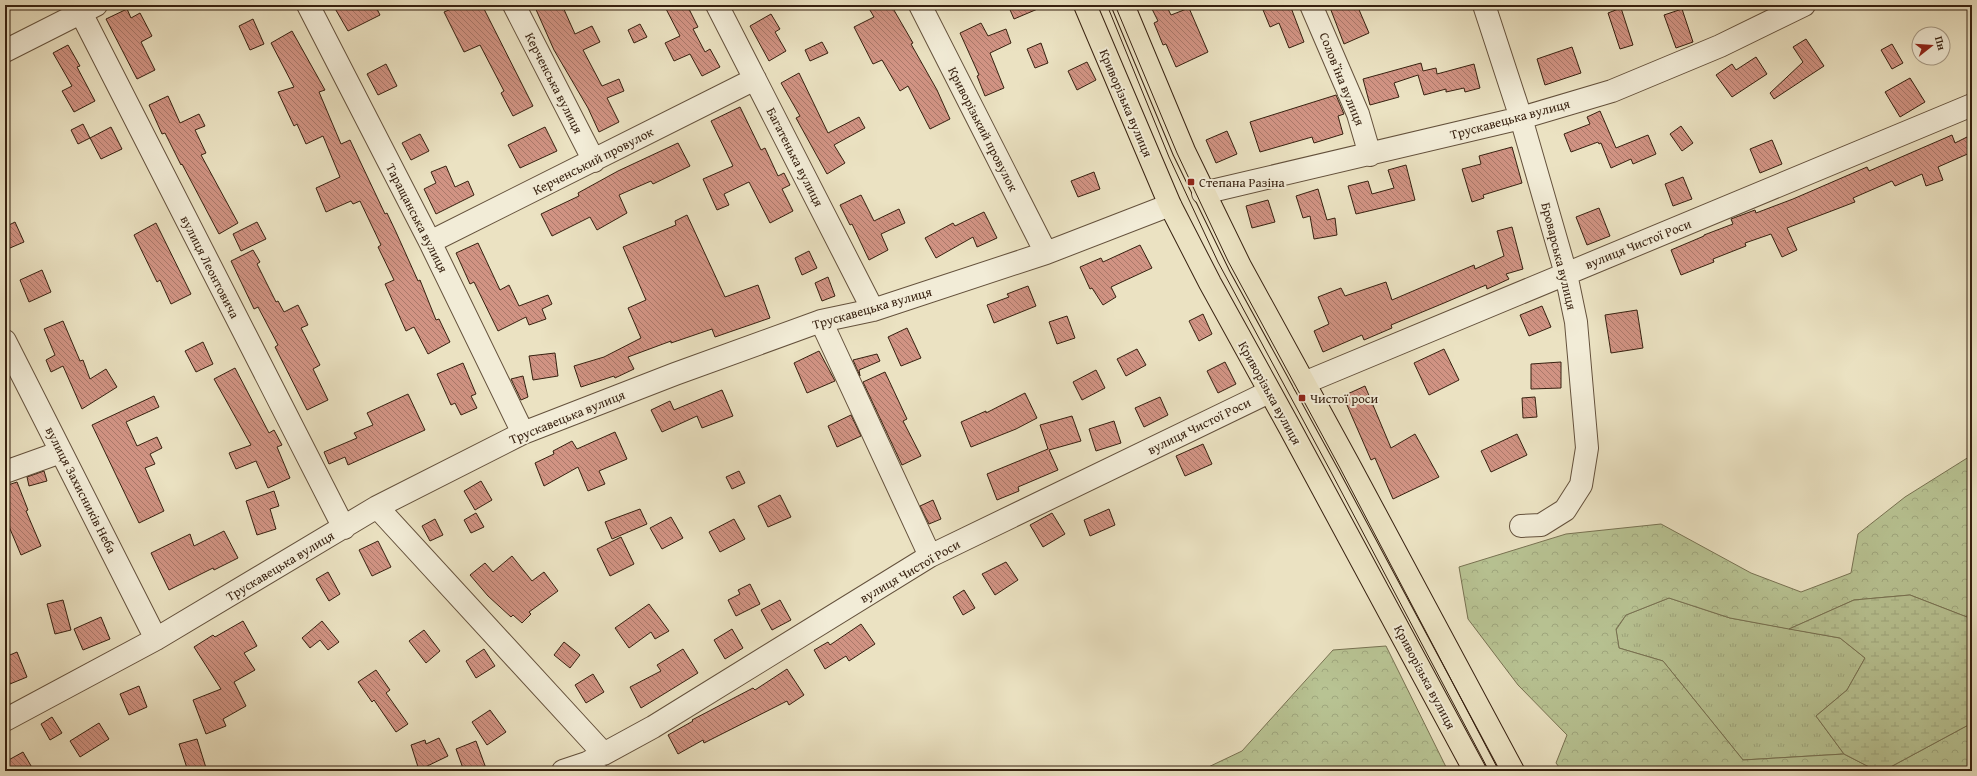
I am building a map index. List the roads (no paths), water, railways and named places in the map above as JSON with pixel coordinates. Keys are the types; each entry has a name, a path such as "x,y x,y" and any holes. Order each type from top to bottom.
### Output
{"main road":[{"name":"Криворізька вулиця","path":"1085,5 1170,205 1269,392 1476,771"},
{"path":"1123,5 1203,193 1240,266 1513,771"}],"street":[{"name":"Таращанська вулиця","path":"308,5 430,242 523,433"},
{"name":"Керченська вулиця","path":"514,5 594,161"},
{"name":"Багатенька вулиця","path":"717,5 873,310"},
{"name":"Криворізький провулок","path":"920,5 1046,253"},
{"name":"Соловʼїна вулиця","path":"1311,5 1358,114 1370,155"},
{"name":"Броварська вулиця","path":"1484,5 1521,118 1566,274 1576,322 1587,448 1581,485 1565,510 1541,526 1520,526"},
{"name":"Трускавецька вулиця","path":"1203,193 1370,155 1521,118 1612,91 1720,46 1804,5"},
{"path":"5,51 85,8"},
{"name":"вулиця Леонтовича","path":"85,8 344,528"},
{"name":"Керченський провулок","path":"430,242 755,79"},
{"name":"вулиця Чистої Роси","path":"1304,383 1972,105"},
{"name":"Трускавецька вулиця","path":"5,720 156,639 377,508 523,433 675,374 821,321 873,310 1046,253 1170,205"},
{"path":"821,321 930,556"},
{"name":"вулиця Захисників Неба","path":"5,341 156,639"},
{"name":"вулиця Чистої Роси","path":"562,771 587,763 653,727 930,556 1269,392"},
{"path":"5,472 61,452"},
{"path":"377,508 604,754"}],"tram line":[{"path":"1107,5 1169,157 1218,262 1489,771"},
{"path":"1115,5 1177,153 1228,261 1340,468 1499,771"}],"place":[{"name":"Степана Разіна","path":"1191,182"},
{"name":"Чистої роси","path":"1302,398"}]}
